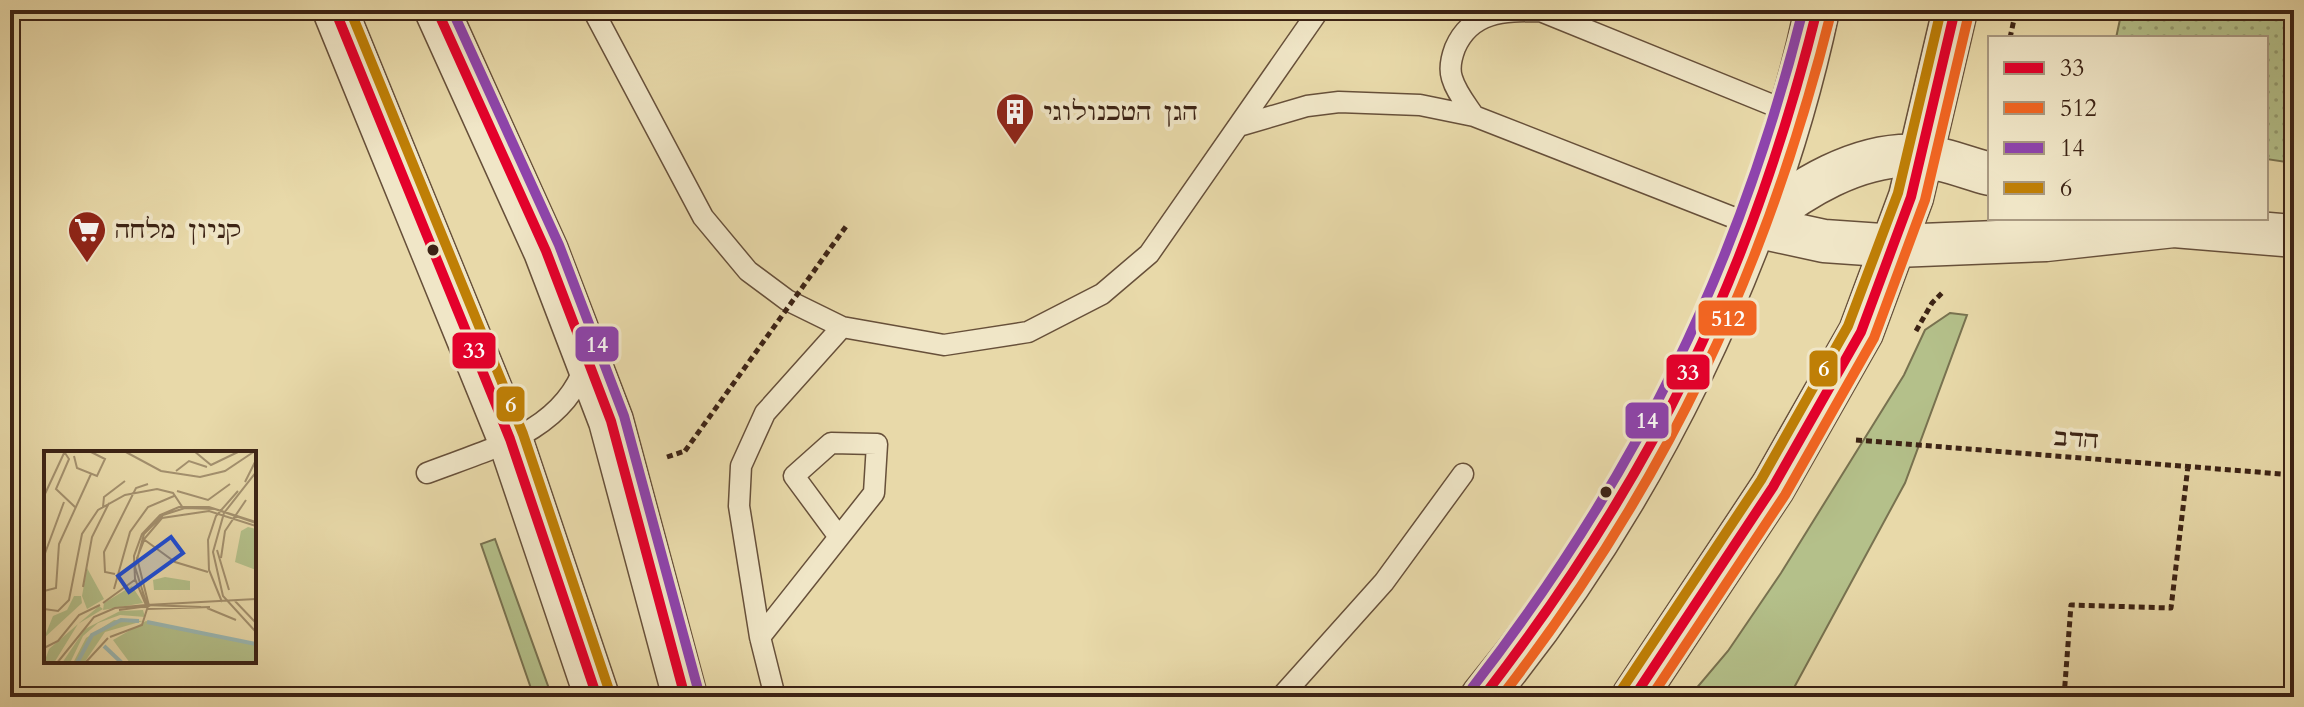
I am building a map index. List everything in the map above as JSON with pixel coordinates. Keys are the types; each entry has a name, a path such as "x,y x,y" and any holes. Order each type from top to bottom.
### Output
{"street":[{"path":"335,10 510,439 597,697"},
{"path":"437,10 546,251 587,357 627,471 685,697"},
{"path":"1483,697 1536,632 1592,547 1639,468 1715,318 1755,226 1792,113 1817,10"},
{"path":"1634,697 1816,417 1861,332 1896,246 1923,156 1955,10"},
{"path":"1755,226 1801,193 1849,168 1880,158 1923,156 1988,173"},
{"path":"1755,226 1809,239 1896,246 2046,240 2160,222 2294,236"}],"lane":[{"path":"593,10 703,217 748,271 787,300 842,327 944,345 1028,332 1102,294 1149,254 1319,10"},
{"path":"1474,116 1451,75 1452,55 1461,34 1479,18 1502,11 1538,10 1792,113"},
{"path":"1239,126 1307,106 1339,102 1420,105 1474,116 1755,226"},
{"path":"775,697 760,637 739,506 741,466 765,413 842,327"},
{"path":"427,473 542,423 564,407 578,386 587,357"},
{"path":"760,637 874,493 877,444 831,443 794,476 839,537"},
{"path":"1281,697 1384,582 1463,474"}],"path":[{"path":"2010,36 2016,10"},
{"path":"666,457 685,451 847,225"},
{"name":"הדב","path":"1856,440 2294,475"},
{"path":"2064,697 2071,605 2171,608 2188,466"}],"green space":[{"path":"2122,10 2294,10 2294,163 2268,159 2268,36 2116,36"},
{"path":"1950,313 1967,315 1905,483 1789,697 1689,697 1728,651 1781,573 1904,375 1925,330"},
{"path":"495,539 552,697 534,697 481,544"}],"transit line":[{"name":"33","path":"335,10 510,439 597,697"},
{"name":"6","path":"350,10 523,434 610,693"},
{"name":"33","path":"437,10 546,251 611,421 685,697"},
{"name":"14","path":"452,10 559,245 624,416 699,693"},
{"name":"14","path":"1472,688 1531,609 1584,530 1632,449 1675,367 1713,283 1747,196 1777,105 1803,10"},
{"name":"33","path":"1483,697 1597,536 1688,372 1727,287 1761,199 1791,107 1817,10"},
{"name":"6","path":"1622,689 1761,480 1848,326 1898,193 1941,10"},
{"name":"33","path":"1634,697 1773,487 1861,332 1911,197 1955,10"},
{"name":"512","path":"1501,697 1560,617 1613,537 1703,373 1741,288 1775,200 1831,13"},
{"name":"512","path":"1651,697 1785,495 1874,338 1925,200 1969,13"}],"place":[{"name":"הגן הטכנולוגי","path":"1015,146"},
{"name":"קניון מלחה","path":"87,264"}]}
